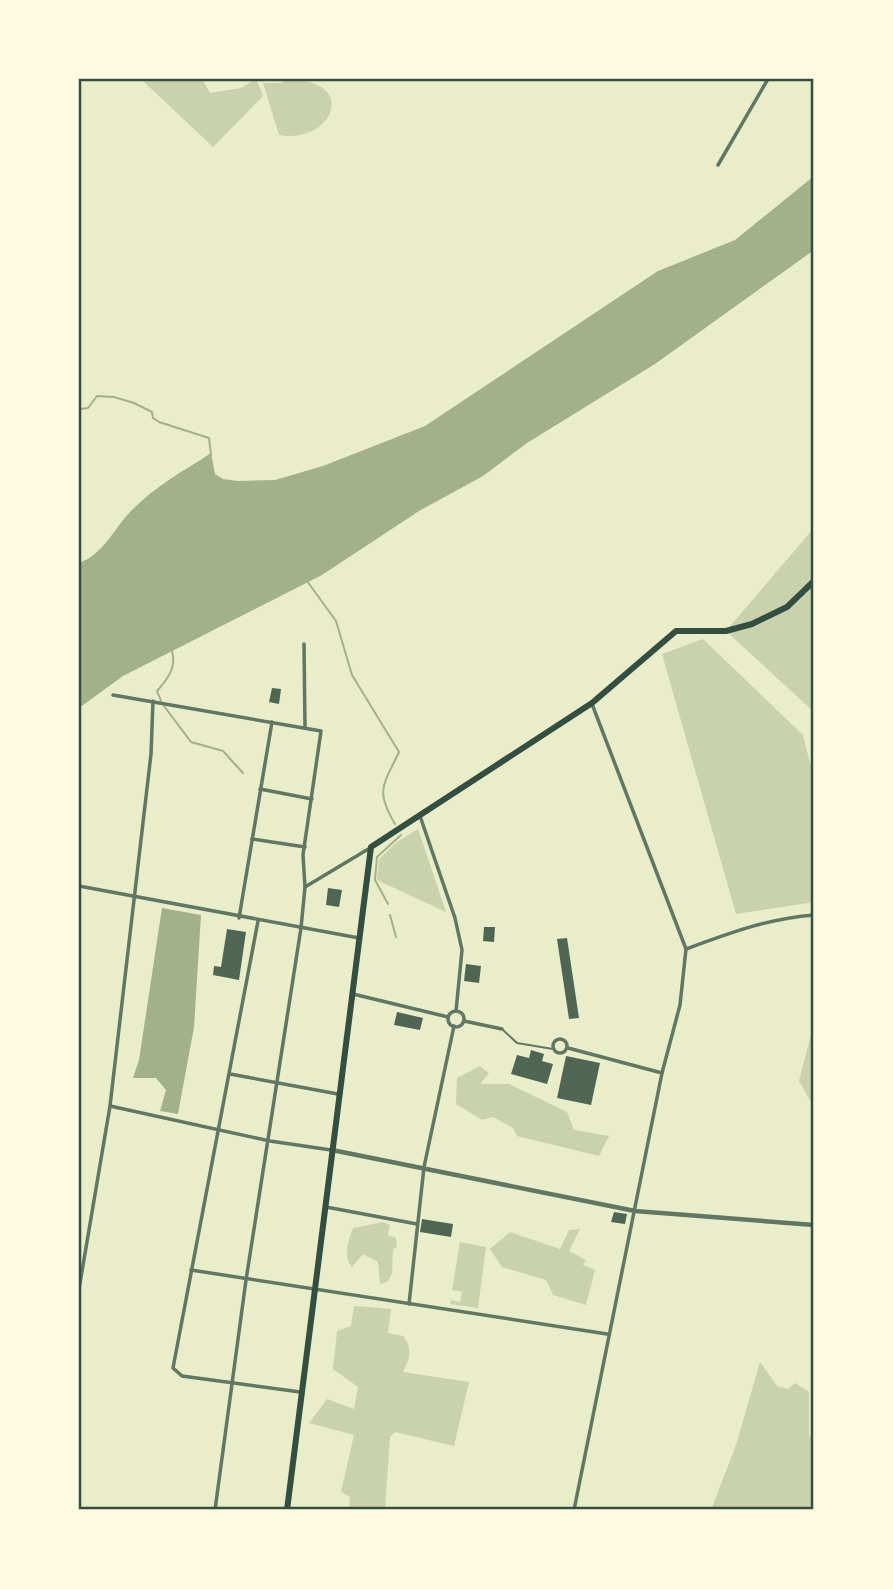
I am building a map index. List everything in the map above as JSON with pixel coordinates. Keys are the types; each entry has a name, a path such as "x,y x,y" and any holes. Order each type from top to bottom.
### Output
{"main road":[{"path":"287,1510 371,847 592,703 676,631 726,631 752,624 787,607 814,581"}],"street":[{"path":"718,165 768,79"},
{"path":"304,644 305,728"},
{"path":"113,695 321,731 305,847 306,887 301,928 276,1083 270,1141 246,1280 215,1510"},
{"path":"79,1289 110,1106 136,898 151,754 153,701"},
{"path":"573,1510 662,1073 680,1005 685,949 592,703"},
{"path":"239,918 272,722"},
{"path":"260,789 312,799"},
{"path":"420,816 462,950 456,1010 448,1017"},
{"path":"252,839 305,847"},
{"path":"306,887 371,847"},
{"path":"79,886 239,918 359,937"},
{"path":"685,949 764,921 814,915"},
{"path":"258,921 173,1368 182,1376 300,1392"},
{"path":"351,993 448,1017 454,1026 424,1167 408,1305"},
{"path":"456,1010 463,1015 464,1021"},
{"path":"454,1026 464,1021 502,1029"},
{"path":"568,1048 559,1054 553,1049 553,1042 561,1038 568,1048 662,1073"},
{"path":"230,1074 338,1094"},
{"path":"110,1106 220,1131 424,1167 635,1211 814,1225"},
{"path":"324,1207 416,1224"},
{"path":"191,1270 608,1334"}],"lane":[{"path":"502,1029 517,1043 553,1049"}],"shaded area":[{"path":"141,79 202,79 210,93 241,88 256,79 263,96 213,147"},
{"path":"284,79 309,82 324,89 331,99 331,111 325,122 298,135 279,135 263,83 282,83"},
{"path":"814,176 814,250 655,364 527,443 483,476 419,511 322,575 123,676 79,708 79,563 95,553 132,510 160,486 211,453 215,474 223,479 275,480 323,466 425,426 658,271 735,240"},
{"path":"814,528 814,712 726,631"},
{"path":"703,639 803,735 814,779 814,902 736,914 662,654"},
{"path":"418,829 446,912 377,880 379,859 397,842"},
{"path":"162,908 201,915 194,1027 178,1114 160,1111 166,1090 156,1078 133,1078 139,1060"},
{"path":"814,1023 814,1107 799,1081"},
{"path":"480,1066 489,1073 480,1084 509,1084 567,1112 574,1130 609,1136 599,1156 517,1136 513,1128 493,1117 482,1120 456,1104 457,1078"},
{"path":"383,1222 390,1225 388,1235 396,1238 397,1247 393,1249 392,1274 387,1282 380,1284 378,1262 363,1254 352,1267 347,1253 353,1228"},
{"path":"580,1229 569,1251 586,1260 583,1265 595,1270 586,1305 553,1295 546,1280 502,1267 490,1249 510,1232 560,1249 569,1230"},
{"path":"460,1242 486,1247 478,1308 450,1304 451,1300 460,1302 462,1292 452,1290"},
{"path":"354,1306 391,1309 388,1333 403,1336 409,1350 409,1358 403,1372 469,1382 454,1446 395,1432 390,1437 385,1510 349,1510 350,1497 341,1492 354,1435 309,1423 327,1399 354,1409 358,1387 333,1369 337,1331 351,1326"},
{"path":"760,1362 778,1387 788,1389 795,1383 809,1392 809,1436 814,1440 814,1510 711,1510 736,1445"}],"building":[{"path":"272,688 281,689 279,704 269,702"},
{"path":"328,888 342,890 339,907 326,905"},
{"path":"484,927 495,927 494,942 483,941"},
{"path":"227,929 246,932 239,980 213,975 214,966 221,967"},
{"path":"567,938 579,1018 569,1019 557,939"},
{"path":"466,964 481,966 479,983 464,981"},
{"path":"397,1012 423,1018 420,1030 394,1025"},
{"path":"531,1050 544,1054 542,1061 553,1064 547,1084 511,1074 517,1055 529,1058"},
{"path":"566,1056 600,1063 591,1105 557,1098"},
{"path":"614,1212 627,1214 625,1224 611,1222"},
{"path":"422,1219 453,1224 451,1237 420,1232"}],"waterway":[{"path":"81,409 88,408 97,396 114,397 134,403 152,412 153,418 159,422 209,438 211,455"},
{"path":"307,581 336,621 352,675 399,752 385,781 383,795 395,824"},
{"path":"161,701 157,691 172,668 172,651"},
{"path":"164,706 191,742 223,751 243,773"},
{"path":"388,904 375,880 377,857 401,835"},
{"path":"390,915 396,937"}]}
